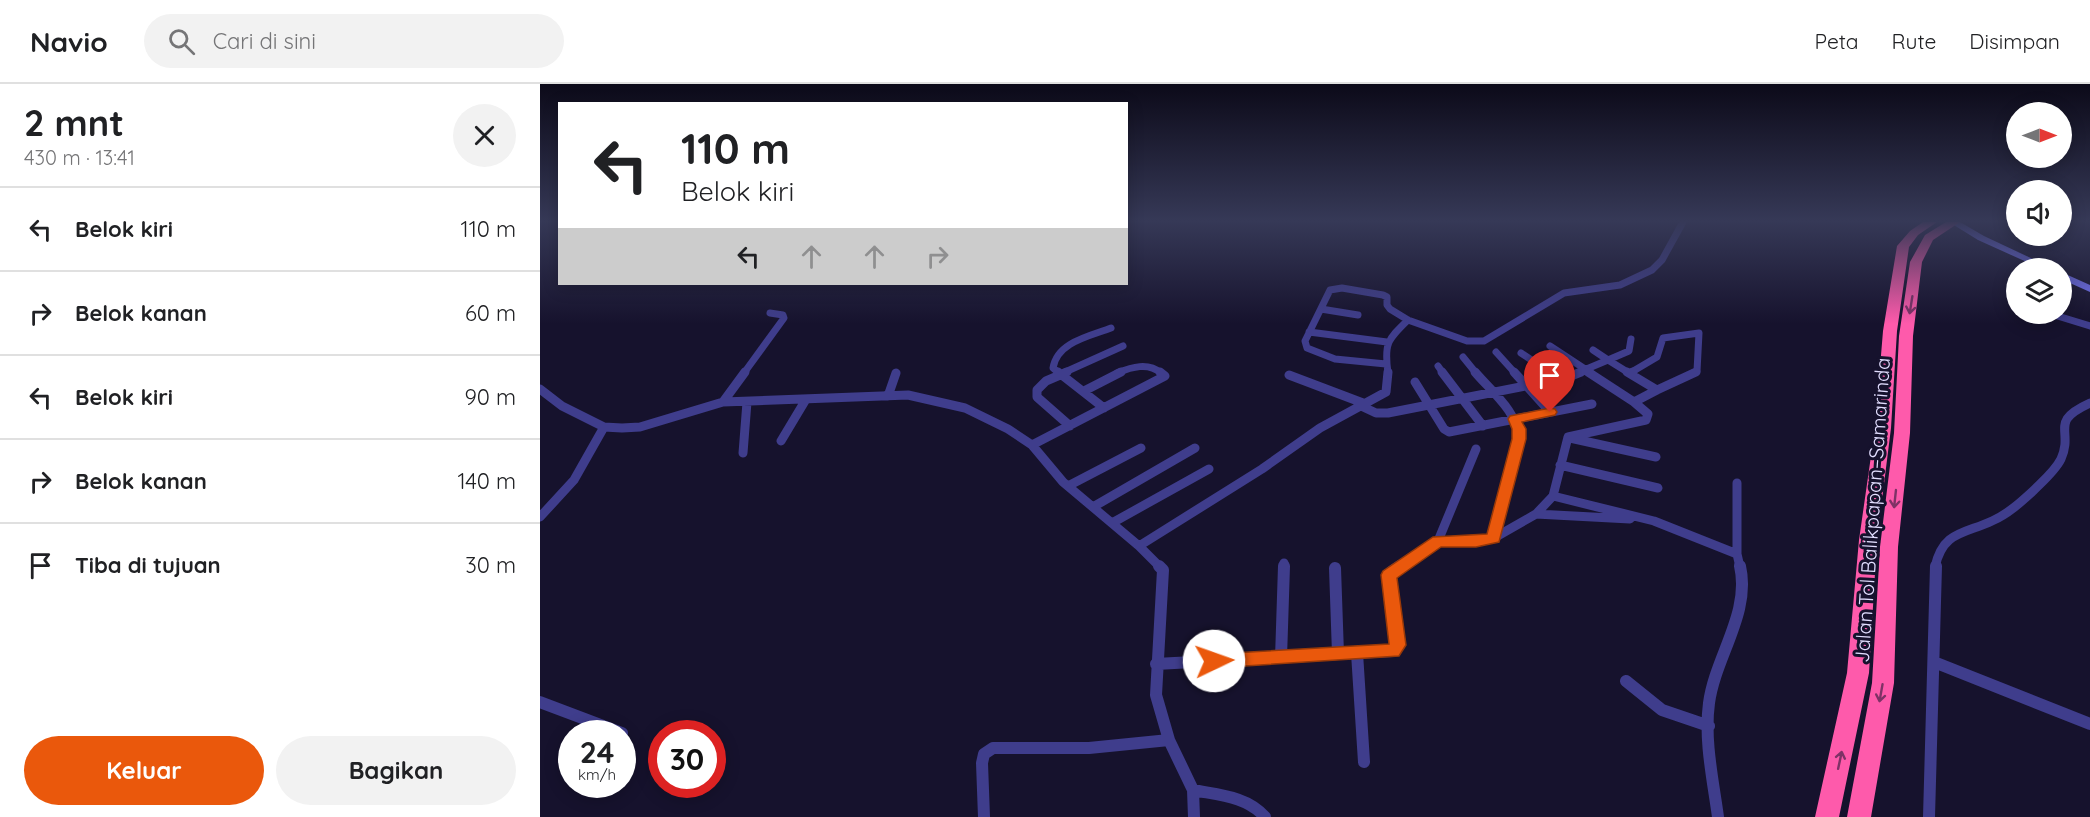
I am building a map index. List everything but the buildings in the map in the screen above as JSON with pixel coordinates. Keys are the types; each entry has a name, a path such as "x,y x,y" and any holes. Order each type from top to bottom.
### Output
{"highway":[{"name":"Jalan Tol Balikpapan–Samarinda","path":"1827,817 1858,673 1868,540 1883,428 1890,332 1902,256"},
{"name":"Jalan Tol Balikpapan–Samarinda","path":"1859,817 1883,683 1889,547 1902,433 1906,336 1918,256"}],"street":[{"path":"1386,364 1334,358 1314,353 1307,348 1305,341 1332,288 1386,296 1390,309 1408,320 1467,341 1484,341 1564,293 1620,285 1652,270 1664,256"},
{"path":"2072,280 2090,289"},
{"path":"1321,309 1358,315"},
{"path":"723,402 784,318 783,315 770,313"},
{"path":"1139,546 1262,469 1320,428 1381,395 1389,387 1386,364 1387,342 1408,320"},
{"path":"2072,320 2090,326"},
{"path":"1104,408 1061,375 1052,365 1060,351 1111,328"},
{"path":"1309,333 1387,342"},
{"path":"1629,373 1658,357 1663,348 1663,338 1699,333 1697,371 1634,402"},
{"path":"1289,375 1380,414 1560,379 1629,351 1631,339"},
{"path":"1070,426 1037,398 1037,390 1041,384 1123,346"},
{"path":"1550,346 1634,402 1648,414 1646,420 1568,437"},
{"path":"1593,350 1657,390"},
{"path":"1496,352 1550,412"},
{"path":"1521,353 1560,379"},
{"path":"1463,357 1515,419 1519,429 1519,439 1494,538"},
{"path":"1032,445 1165,376 1134,366 1084,391"},
{"path":"1438,366 1483,426"},
{"path":"888,396 896,373"},
{"path":"1415,382 1444,429 1449,432 1592,404"},
{"path":"540,389 562,406 604,427 635,428 723,402 919,396 957,405 1008,429 1032,445 1068,486 1161,567 1164,576 1156,664 1156,695 1161,719 1169,740 1193,790 1194,817"},
{"path":"781,441 805,401"},
{"path":"743,453 747,402"},
{"path":"1929,817 1932,689 1935,662 1932,619 1937,560 1941,547 1963,531 2003,515 2031,494 2056,467 2066,444 2063,432 2065,417 2078,407 2090,403"},
{"path":"540,517 574,480 604,427"},
{"path":"1568,437 1656,457"},
{"path":"1438,541 1476,541 1494,538 1536,513 1553,496 1568,437"},
{"path":"1068,486 1141,448"},
{"path":"1093,507 1195,448"},
{"path":"1156,664 1390,652 1396,648 1389,575 1438,541 1476,449"},
{"path":"1560,465 1658,488"},
{"path":"1112,523 1209,469"},
{"path":"1718,817 1708,702 1740,602 1742,581 1737,554 1737,483"},
{"path":"1553,496 1653,520 1737,554"},
{"path":"1536,513 1653,520"},
{"path":"1281,658 1284,563"},
{"path":"1335,568 1338,654"},
{"path":"1357,653 1364,762"},
{"path":"1935,662 2090,724"},
{"path":"1626,681 1662,710 1709,726"},
{"path":"540,702 594,720"},
{"path":"984,817 982,763 984,754 993,748 1089,748 1169,740"},
{"path":"1193,790 1247,803 1257,807 1265,817"}],"route":[{"path":"1214,661 1393,651 1397,645 1389,575 1438,541 1476,541 1494,538 1519,439 1520,433 1515,419 1550,412"}]}
